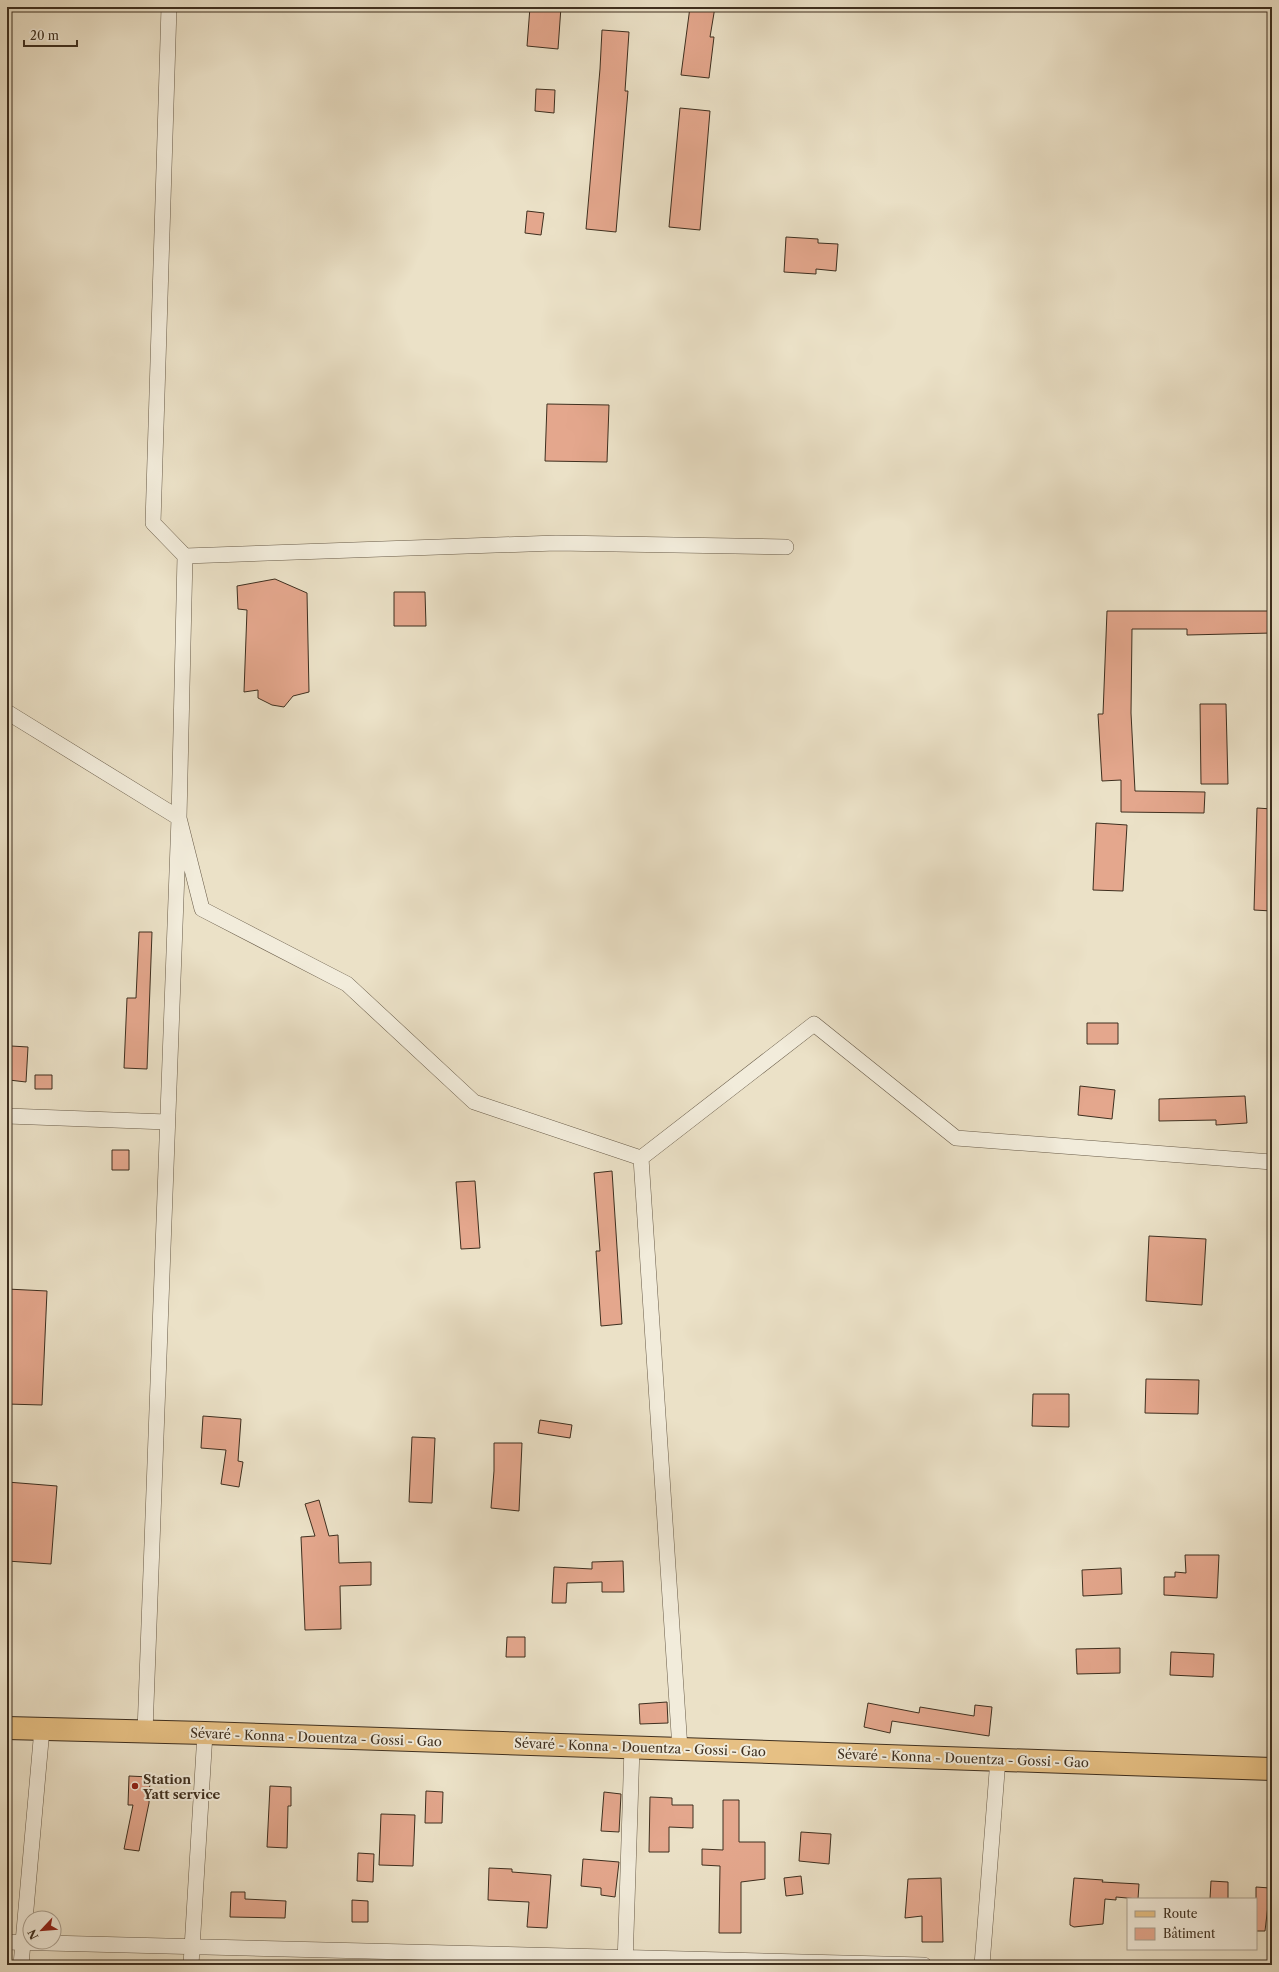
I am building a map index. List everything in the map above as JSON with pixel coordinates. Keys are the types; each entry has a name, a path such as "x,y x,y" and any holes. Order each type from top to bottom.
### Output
{"main road":[{"name":"Sévaré - Konna - Douentza - Gossi - Gao","path":"7,1728 206,1733 1272,1769"}],"street":[{"path":"145,1732 179,818 185,556 152,523 169,7"},
{"path":"185,556 556,543 786,547"},
{"path":"7,712 179,818 202,909 347,984 474,1102 641,1158"},
{"path":"641,1158 814,1024 956,1138 1272,1162"},
{"path":"7,1116 167,1122"},
{"path":"641,1158 680,1749"},
{"path":"26,1910 42,1729"},
{"path":"191,1965 206,1733"},
{"path":"626,1961 632,1747"},
{"path":"982,1965 998,1759"},
{"path":"7,1942 22,1942"},
{"path":"62,1943 626,1961 924,1965"},
{"path":"21,1965 22,1950"}],"building":[{"path":"530,7 561,7 558,49 527,46"},
{"path":"690,7 715,7 710,37 714,37 709,78 681,75"},
{"path":"602,30 629,32 625,91 628,91 616,232 586,229"},
{"path":"536,89 555,90 554,113 535,111"},
{"path":"680,108 710,111 700,230 669,227"},
{"path":"527,211 544,213 541,235 525,233"},
{"path":"786,237 818,239 818,243 838,244 836,271 816,269 816,274 784,272"},
{"path":"547,404 609,405 607,462 545,461"},
{"path":"275,579 307,593 309,692 293,696 284,707 272,705 258,698 258,690 244,692 247,610 238,609 237,586"},
{"path":"394,592 425,592 426,626 394,626"},
{"path":"1107,611 1272,611 1272,633 1187,635 1187,629 1132,629 1131,713 1135,791 1205,792 1204,813 1121,812 1121,780 1102,781 1098,714 1103,714"},
{"path":"1200,704 1226,704 1228,784 1201,784"},
{"path":"1257,808 1272,809 1272,911 1254,910"},
{"path":"1096,823 1127,825 1123,891 1093,890"},
{"path":"139,932 152,932 147,1069 124,1068 127,998 136,998"},
{"path":"1087,1023 1118,1023 1118,1044 1087,1044"},
{"path":"11,1046 28,1047 26,1082 9,1080"},
{"path":"35,1075 52,1075 52,1089 35,1089"},
{"path":"1080,1086 1115,1090 1112,1119 1078,1115"},
{"path":"1245,1096 1247,1123 1216,1125 1216,1120 1159,1121 1159,1099"},
{"path":"112,1150 129,1150 129,1170 112,1170"},
{"path":"612,1171 622,1324 601,1326 596,1251 600,1251 594,1173"},
{"path":"475,1181 480,1248 461,1249 456,1182"},
{"path":"1149,1236 1206,1239 1202,1305 1146,1301"},
{"path":"7,1289 47,1291 42,1405 7,1404"},
{"path":"1146,1379 1199,1380 1198,1414 1145,1413"},
{"path":"1033,1394 1069,1394 1069,1427 1032,1426"},
{"path":"203,1416 241,1419 238,1461 243,1462 239,1487 221,1484 226,1450 201,1448"},
{"path":"540,1420 572,1425 570,1438 538,1433"},
{"path":"412,1437 435,1438 432,1503 409,1502"},
{"path":"494,1443 522,1443 519,1511 491,1508 494,1471"},
{"path":"7,1482 57,1486 51,1564 7,1561"},
{"path":"319,1500 329,1536 338,1535 339,1563 371,1562 371,1585 340,1586 341,1629 305,1630 301,1537 315,1536 305,1504"},
{"path":"1185,1555 1219,1555 1217,1598 1164,1595 1164,1577 1175,1577 1175,1572 1186,1573"},
{"path":"623,1561 624,1592 602,1592 602,1582 567,1583 566,1603 552,1603 554,1567 592,1569 592,1562"},
{"path":"1121,1568 1122,1594 1083,1596 1082,1570"},
{"path":"507,1637 525,1637 525,1657 506,1657"},
{"path":"1120,1648 1120,1673 1077,1674 1076,1649"},
{"path":"1171,1652 1214,1654 1213,1677 1170,1675"},
{"path":"667,1702 668,1723 640,1724 639,1704"},
{"path":"868,1703 919,1713 920,1707 974,1716 975,1705 992,1707 989,1736 892,1721 890,1733 864,1727"},
{"path":"129,1776 150,1777 149,1803 139,1851 124,1849 133,1805 128,1805"},
{"path":"270,1786 291,1787 291,1806 288,1806 287,1848 267,1847"},
{"path":"426,1791 443,1792 442,1823 425,1823"},
{"path":"604,1792 621,1794 619,1832 601,1831"},
{"path":"650,1797 672,1798 672,1805 693,1805 693,1828 669,1827 669,1852 649,1852"},
{"path":"723,1800 739,1800 739,1842 765,1842 765,1879 741,1882 741,1933 719,1933 720,1866 702,1865 702,1849 723,1850"},
{"path":"381,1814 415,1815 413,1866 379,1865"},
{"path":"801,1832 831,1834 829,1864 799,1861"},
{"path":"358,1853 374,1854 373,1882 357,1881"},
{"path":"583,1859 619,1862 615,1897 601,1895 601,1888 581,1886"},
{"path":"489,1868 512,1869 512,1872 551,1875 547,1928 527,1927 529,1902 488,1900"},
{"path":"801,1876 803,1894 786,1896 784,1878"},
{"path":"941,1878 943,1942 922,1942 922,1916 905,1918 908,1879"},
{"path":"1074,1878 1103,1880 1102,1882 1139,1884 1138,1898 1116,1897 1116,1900 1105,1899 1103,1924 1074,1927 1070,1925"},
{"path":"1211,1881 1228,1882 1228,1898 1210,1898"},
{"path":"1256,1887 1270,1888 1265,1931 1257,1931"},
{"path":"231,1892 245,1892 245,1899 286,1901 285,1918 230,1917"},
{"path":"352,1900 368,1901 368,1922 352,1922"}],"place":[{"name":"Station Yatt service","path":"135,1786"}]}
